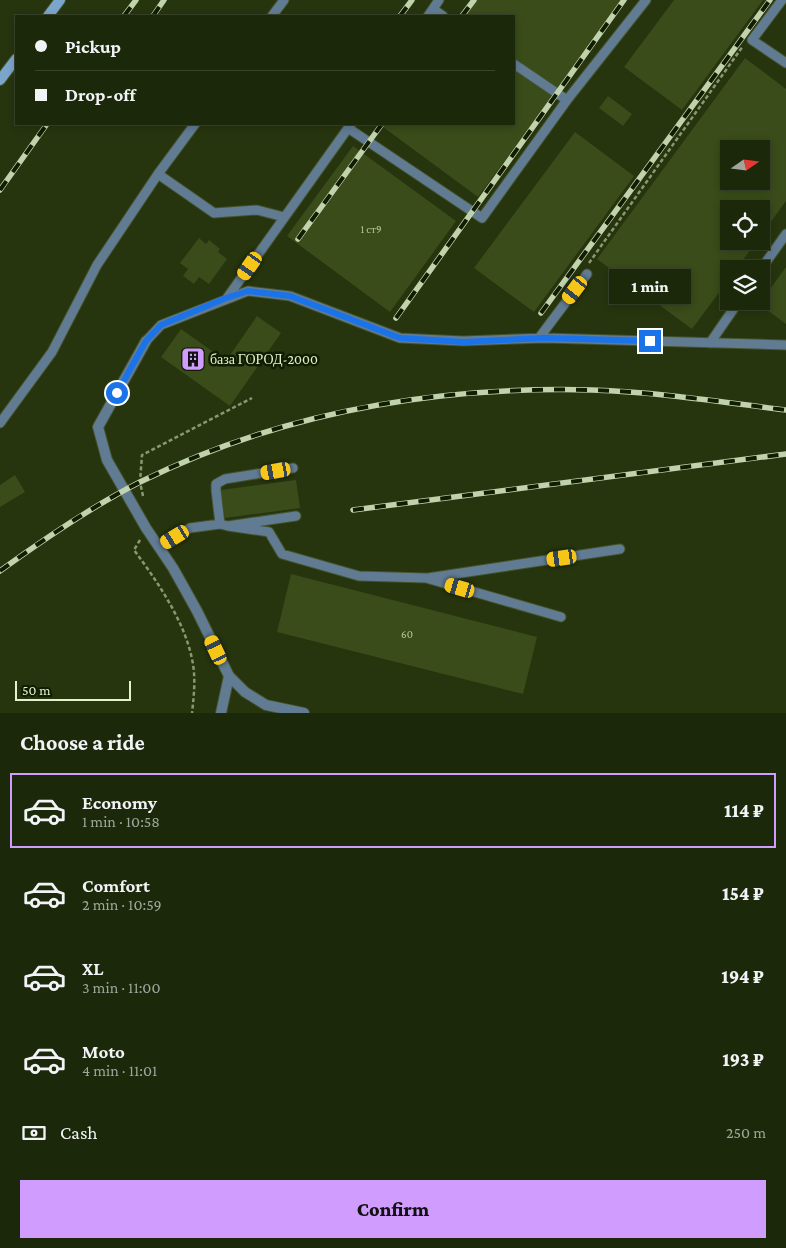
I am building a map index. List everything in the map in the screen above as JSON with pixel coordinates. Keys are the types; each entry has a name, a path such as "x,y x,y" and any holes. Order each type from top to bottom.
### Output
{"main road":[{"path":"49,15 60,0"},
{"path":"0,80 15,59"}],"street":[{"path":"146,341 98,427 107,460 197,611 229,676 245,692 266,705 304,713"},
{"path":"220,713 229,676"}],"lane":[{"path":"273,15 284,0"},
{"path":"430,12 439,0"},
{"path":"226,298 349,126 482,218 568,100 646,0"},
{"path":"782,0 752,40 786,63"},
{"path":"515,65 568,100"},
{"path":"0,423 52,352 97,265 158,174 194,125"},
{"path":"158,174 214,213 257,210 284,217"},
{"path":"767,260 786,234"},
{"path":"539,338 587,274"},
{"path":"146,341 161,325 248,291 290,296 400,338 464,342 539,338 786,345"},
{"path":"710,343 733,310"},
{"path":"224,525 216,484 220,481 293,468"},
{"path":"160,546 190,528 296,516"},
{"path":"224,525 268,532 282,554 359,576 426,578 620,549"},
{"path":"426,578 561,617"}],"path":[{"path":"587,274 589,260 745,44 752,40"}],"building":[{"path":"470,0 623,0 478,197 380,125 515,125 515,15 459,15"},
{"path":"674,0 763,0 682,110 624,67"},
{"path":"745,58 786,89 786,201 770,223 770,200 720,200 720,250 750,250 743,260 720,260 720,291 692,329 597,259"},
{"path":"608,96 632,114 623,126 599,108"},
{"path":"575,132 634,176 534,312 474,268"},
{"path":"353,146 456,221 390,312 287,236"},
{"path":"199,238 206,244 209,240 220,249 218,252 227,259 209,284 199,277 194,284 183,276 188,269 180,263"},
{"path":"786,267 786,324 767,310 770,310 770,289"},
{"name":"база ГОРОД-2000","path":"257,316 281,333 230,406 161,357 181,329 226,361"},
{"path":"15,475 25,492 0,507 0,485"},
{"path":"296,480 300,508 225,518 221,490"},
{"path":"291,574 537,637 523,694 277,632"}],"railway":[{"path":"125,15 136,0"},
{"path":"154,15 164,0"},
{"path":"401,15 412,0"},
{"path":"463,15 474,0"},
{"path":"396,318 624,0"},
{"path":"541,313 770,0"},
{"path":"0,190 46,125"},
{"path":"298,239 381,125"},
{"path":"0,571 68,524 140,482 194,458 248,438 304,421 360,408 417,399 475,393 533,390 592,390 665,395 786,410"},
{"path":"353,510 786,454"}],"place":[{"name":"база ГОРОД-2000","path":"193,359"}],"route":[{"path":"117,393 146,341 161,325 248,291 290,296 400,338 464,342 545,338 650,341"}]}
